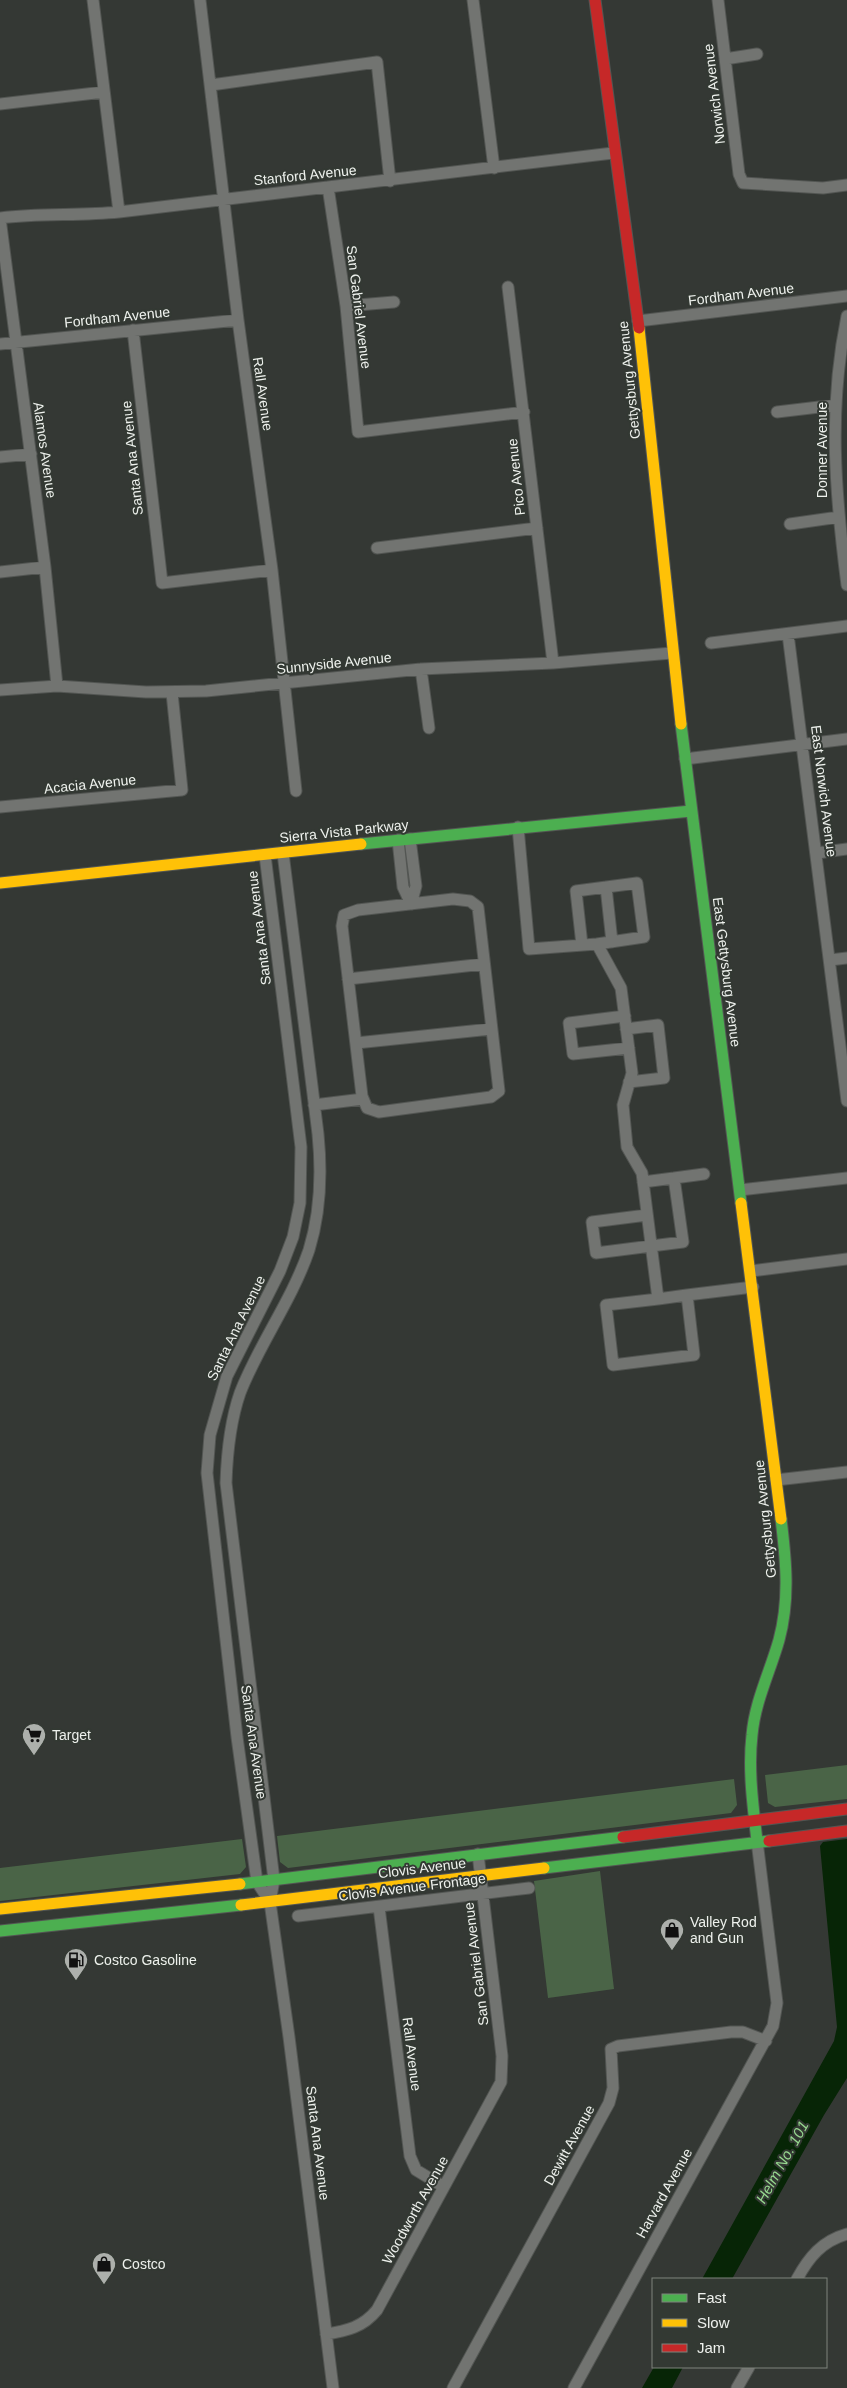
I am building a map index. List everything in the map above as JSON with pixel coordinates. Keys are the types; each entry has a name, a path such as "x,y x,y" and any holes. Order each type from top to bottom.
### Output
{"main road":[{"name":"Gettysburg Avenue","path":"595,0 638,321 672,653 685,758"},
{"name":"East Gettysburg Avenue","path":"685,758 740,1190"},
{"name":"Sierra Vista Parkway","path":"0,883 518,827 691,811"},
{"name":"Gettysburg Avenue","path":"740,1190 786,1562 786,1604 779,1640 759,1699 751,1738 749,1774 758,1841"},
{"name":"Clovis Avenue","path":"0,1909 274,1880 847,1809"},
{"name":"Clovis Avenue","path":"0,1931 270,1902 847,1830"}],"street":[{"path":"93,0 119,212"},
{"name":"Rall Avenue","path":"200,0 238,320 272,570 296,791"},
{"path":"473,0 494,168"},
{"name":"Norwich Avenue","path":"718,0 739,174 743,183 752,185 784,184 805,188 847,185"},
{"path":"725,59 757,54"},
{"path":"211,85 377,62 390,180"},
{"path":"0,104 104,92"},
{"name":"Stanford Avenue","path":"0,218 32,214 64,216 119,212 614,153"},
{"name":"San Gabriel Avenue","path":"328,187 346,306 358,432 524,412"},
{"name":"Alamos Avenue","path":"0,218 45,567 57,686"},
{"name":"Pico Avenue","path":"508,287 554,664"},
{"name":"Fordham Avenue","path":"638,321 847,296"},
{"path":"346,306 394,302"},
{"name":"Donner Avenue","path":"847,316 836,405 834,462 838,517 847,585"},
{"name":"Fordham Avenue","path":"0,344 238,320"},
{"name":"Santa Ana Avenue","path":"133,330 162,583 272,570"},
{"path":"777,412 836,405"},
{"path":"0,457 31,454"},
{"path":"790,524 838,517"},
{"path":"378,548 537,528"},
{"path":"0,572 45,567"},
{"path":"711,643 847,626"},
{"name":"East Norwich Avenue","path":"788,634 845,1068 847,1101"},
{"name":"Sunnyside Avenue","path":"0,690 57,686 172,693 421,669 554,664 672,653"},
{"path":"421,669 429,728"},
{"name":"Acacia Avenue","path":"0,807 182,790 172,693"},
{"path":"685,758 847,739"},
{"path":"518,827 529,949 597,944 644,937 637,883 576,890 582,945"},
{"path":"404,839 403,887 411,904"},
{"path":"817,853 847,849"},
{"name":"Santa Ana Avenue","path":"283,853 321,1167 319,1207 300,1274 253,1364 240,1394 232,1424 227,1457 228,1507 274,1880 270,1902 333,2388"},
{"name":"Santa Ana Avenue","path":"265,855 301,1146 300,1203 293,1237 280,1271 227,1376 210,1435 207,1473 235,1719 257,1882 270,1902"},
{"path":"606,887 612,942"},
{"path":"453,899 470,901 478,908 484,964 498,1091 491,1097 379,1112 367,1108 363,1099 348,979 342,926 344,915 358,910 453,899"},
{"path":"597,944 621,988 632,1073 623,1105 627,1147 642,1173 658,1299"},
{"path":"830,960 847,958"},
{"path":"348,979 484,964"},
{"path":"625,1016 569,1023 573,1054 629,1048"},
{"path":"626,1029 658,1025 664,1078 629,1082"},
{"path":"356,1044 492,1028"},
{"path":"314,1105 363,1099"},
{"path":"643,1182 704,1174"},
{"path":"647,1214 592,1222 596,1253 683,1242 674,1178"},
{"path":"740,1190 847,1178"},
{"path":"751,1271 847,1259"},
{"path":"687,1295 694,1355 613,1365 606,1305 687,1295 753,1288"},
{"path":"776,1480 847,1472"},
{"name":"Harvard Avenue","path":"574,2388 766,2041 777,2011 758,1841"},
{"name":"San Gabriel Avenue","path":"478,1854 503,2071"},
{"name":"Clovis Avenue Frontage","path":"298,1916 529,1888"},
{"name":"Rall Avenue","path":"379,1907 410,2156 416,2170 444,2187"},
{"name":"Dewitt Avenue","path":"453,2388 609,2102 613,2088 611,2049 618,2046 732,2032 743,2032 766,2041"},
{"name":"Woodworth Avenue","path":"326,2334 352,2329 363,2324 377,2310 496,2094 503,2071"},
{"path":"798,2278 812,2255 822,2246 847,2234"},
{"path":"738,2388 748,2368"}],"shaded area":[{"path":"847,1765 847,1799 775,1807 768,1803 765,1775"},
{"path":"734,1779 737,1805 731,1813 288,1868 280,1862 277,1836"},
{"path":"242,1839 246,1867 240,1874 0,1901 0,1868"},
{"path":"600,1871 614,1989 548,1998 534,1881"}],"water":[{"name":"Helm No. 101","path":"847,1839 847,2078 824,2115 733,2278 703,2278 834,2041 837,2027 820,1846 823,1842"},
{"path":"653,2368 682,2368 672,2388 642,2388"}],"traffic: fast":[{"path":"681,724 741,1203"},
{"path":"361,844 691,811"},
{"path":"757,1841 752,1788 751,1748 756,1710 779,1640 785,1610 785,1564 781,1519"},
{"path":"240,1884 623,1837"},
{"path":"544,1868 769,1841"},
{"path":"0,1931 241,1905"}],"traffic: slow":[{"path":"639,328 681,724"},
{"path":"0,883 361,844"},
{"path":"741,1203 781,1519"},
{"path":"241,1905 544,1868"},
{"path":"0,1909 240,1884"}],"traffic: jam":[{"path":"595,0 639,328"},
{"path":"623,1837 847,1809"},
{"path":"769,1841 847,1831"}],"place":[{"name":"Target","path":"34,1756"},
{"name":"Valley Rod and Gun","path":"672,1951"},
{"name":"Costco Gasoline","path":"76,1981"},
{"name":"Costco","path":"104,2285"}]}
